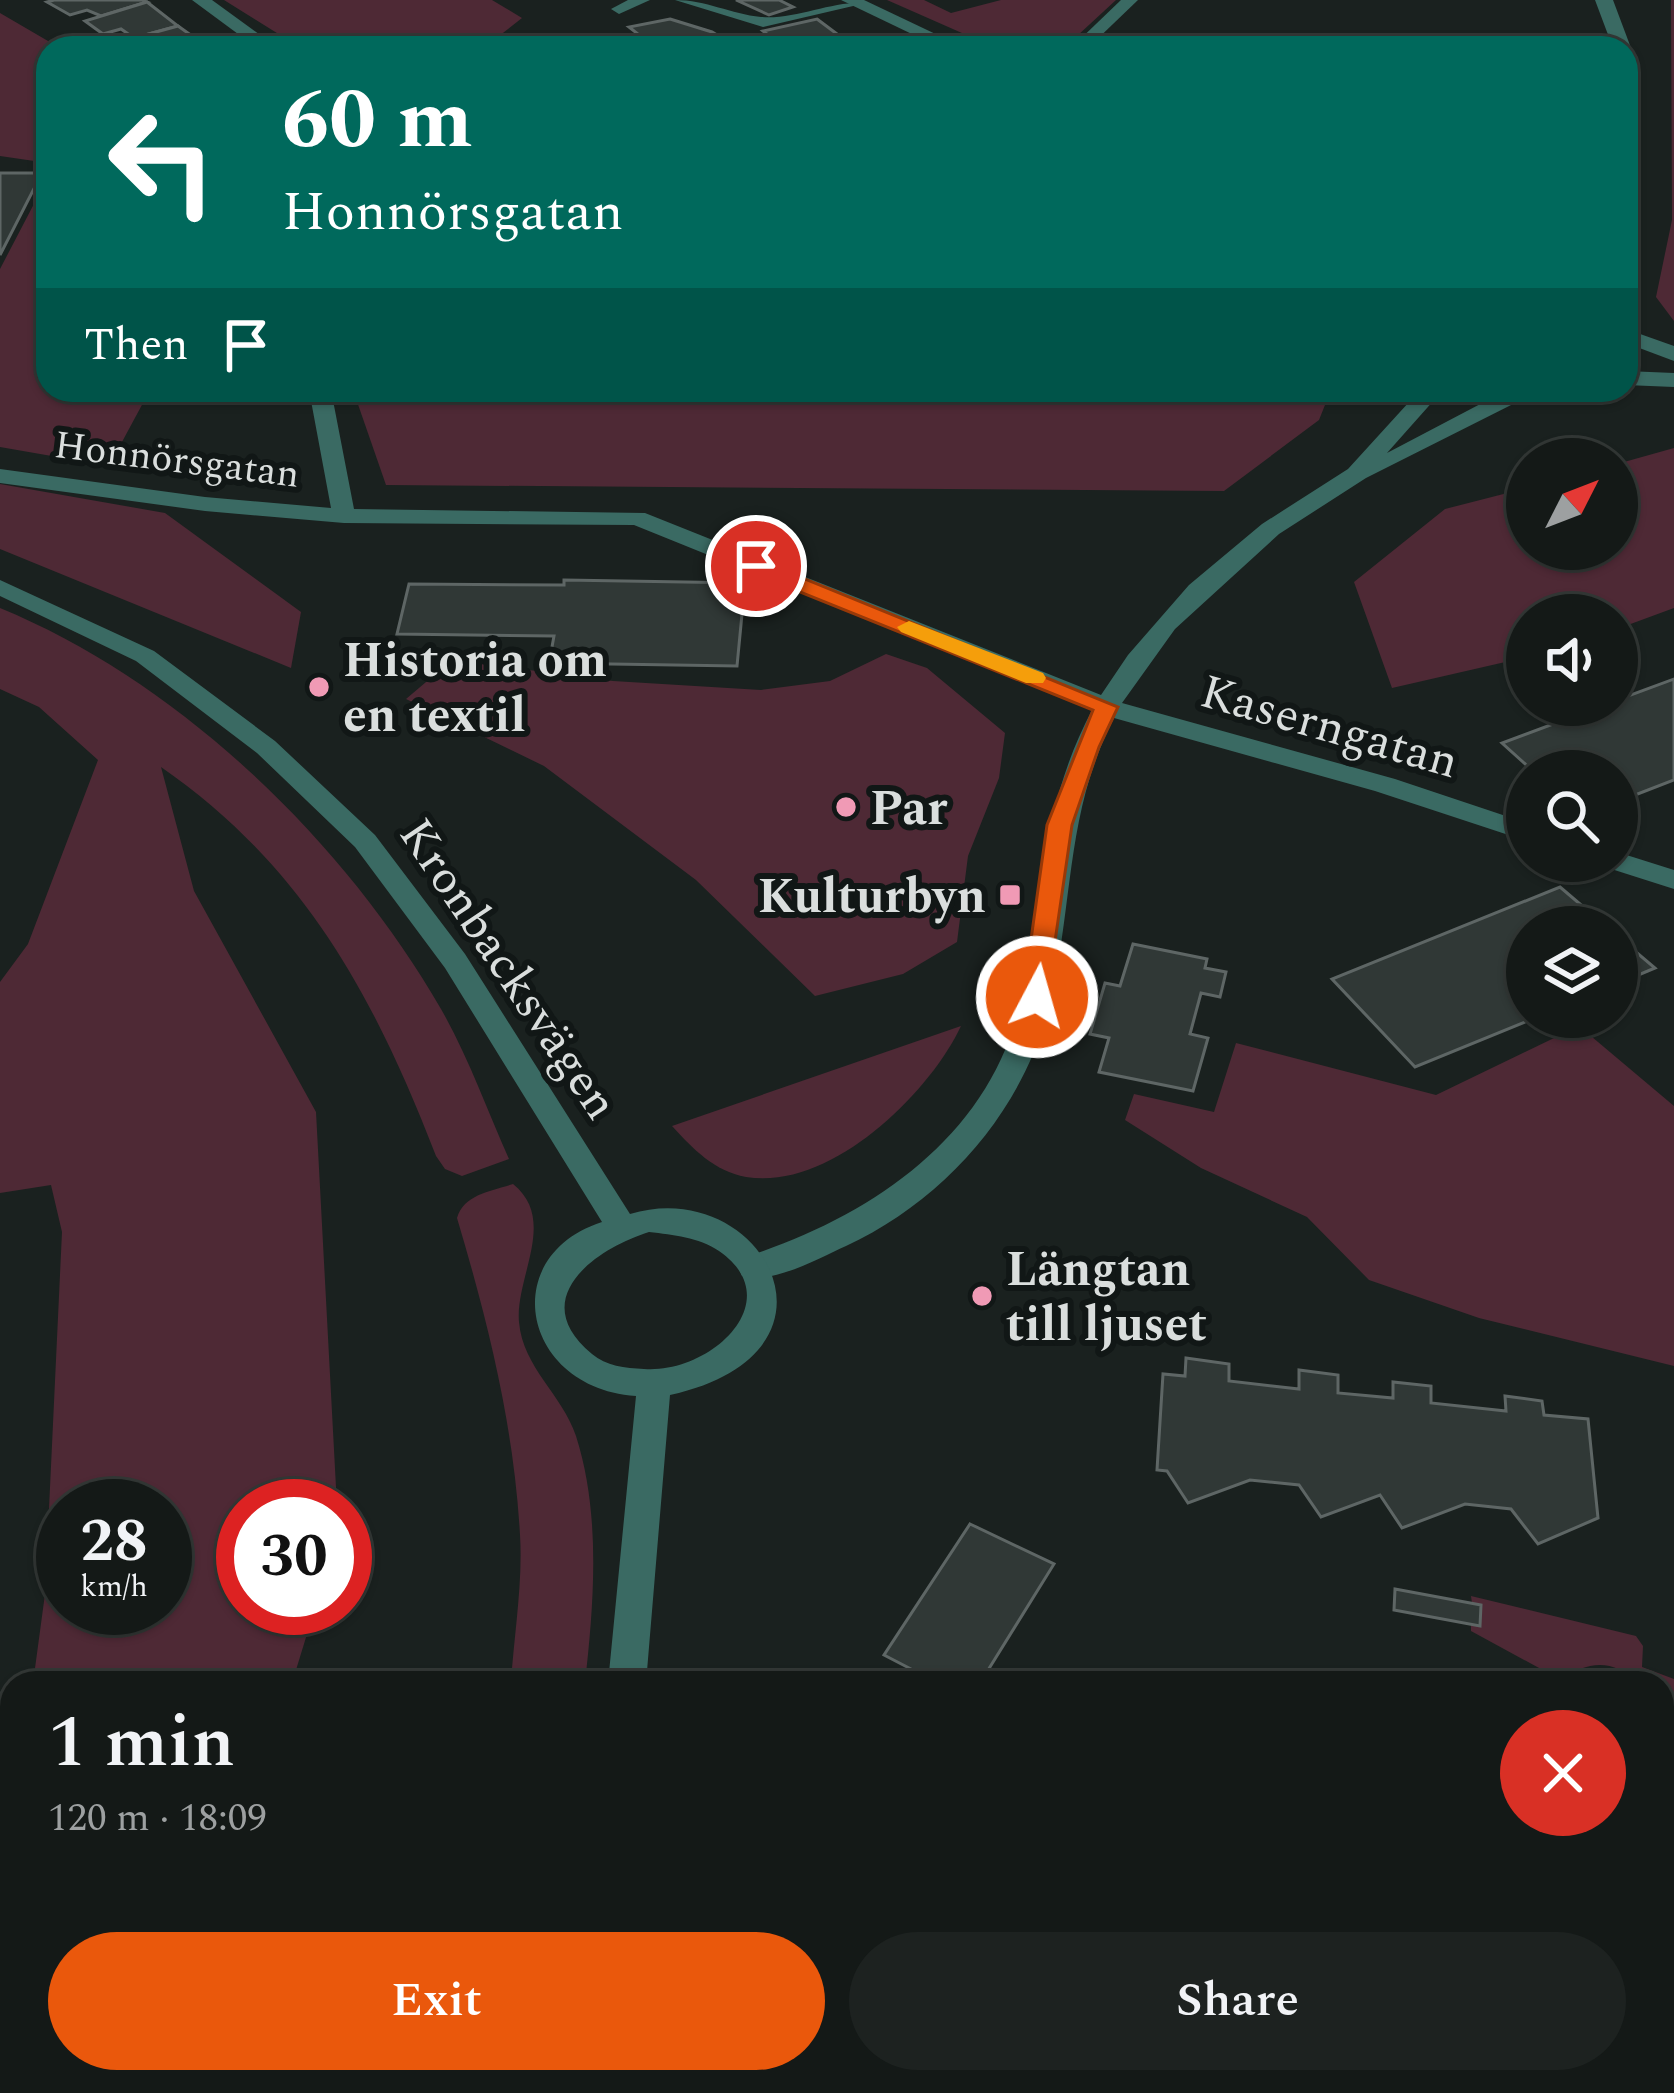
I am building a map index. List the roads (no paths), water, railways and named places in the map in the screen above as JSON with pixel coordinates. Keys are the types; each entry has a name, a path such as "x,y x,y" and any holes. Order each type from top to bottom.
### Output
{"street":[{"path":"201,0 252,36"},
{"path":"1604,0 1618,36"},
{"path":"854,2 929,36"},
{"path":"1638,340 1674,354"},
{"path":"1638,378 1674,380"},
{"name":"Honnörsgatan","path":"322,402 344,516"},
{"path":"1356,474 1421,402"},
{"path":"754,1267 814,1246 896,1198 954,1150 990,1108 1028,1036 1059,825 1087,747 1140,653 1226,561 1276,522 1356,474 1408,452 1475,410 1497,402"},
{"name":"Honnörsgatan","path":"0,476 205,504 344,516 637,518 1106,707"},
{"name":"Kronbacksvägen","path":"0,587 146,656 266,747 365,841 455,961 620,1225"},
{"name":"Kaserngatan","path":"1106,707 1385,785 1506,825"},
{"path":"1638,868 1674,880"},
{"path":"672,1220 698,1225 723,1234 754,1267 764,1292 761,1316 748,1340 707,1373 654,1385 614,1380 579,1365 552,1325 552,1284 561,1264 578,1246 620,1225 672,1220"},
{"path":"628,1671 654,1385"}],"lane":[{"path":"619,9 642,0"},
{"path":"683,0 763,22 854,2"},
{"path":"1092,36 1130,0"}],"place":[{"name":"Historia om en textil","path":"319,687"},
{"name":"Par","path":"846,807"},
{"name":"Kulturbyn","path":"1010,895"},
{"name":"Längtan till ljuset","path":"982,1296"}]}
